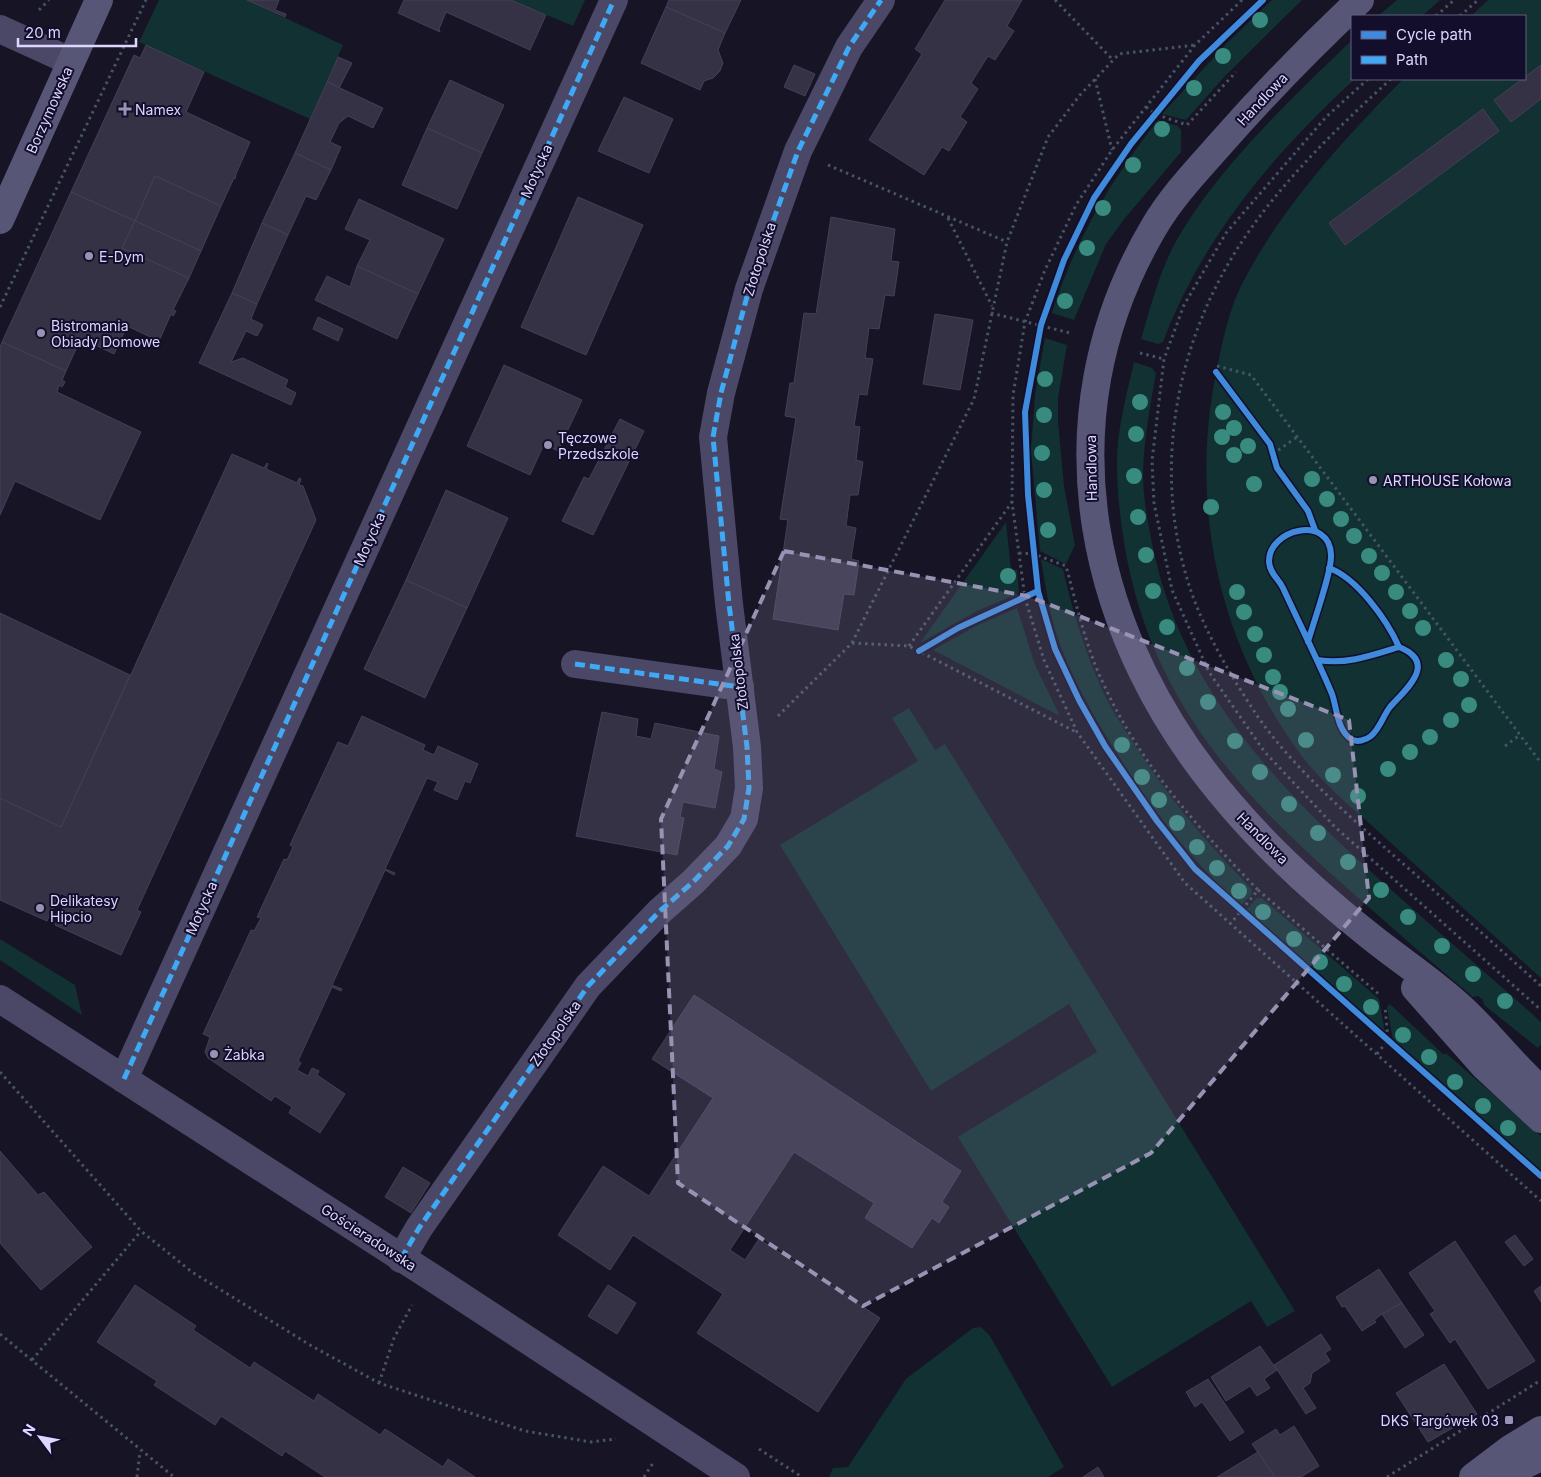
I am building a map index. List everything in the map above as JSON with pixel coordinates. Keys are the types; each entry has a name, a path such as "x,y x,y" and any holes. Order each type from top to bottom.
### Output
{"street":[{"name":"Borzymowska","path":"0,220 98,0"},
{"name":"Motycka","path":"124,1079 614,0"},
{"name":"Złotopolska","path":"401,1259 419,1228 588,986 660,911 693,882 728,846 744,819 749,788 747,747 713,437 721,393 748,289 798,151 849,48 881,0"},
{"name":"Handlowa","path":"1360,0 1259,100 1194,173 1156,223 1138,256 1123,289 1106,343 1096,388 1089,446 1091,505 1102,564 1123,632 1165,716 1206,774 1253,830 1366,933 1465,1011 1519,1071 1541,1090"},
{"path":"0,29 70,61"},
{"path":"575,664 740,687"},
{"name":"Handlowa","path":"1366,933 1484,1066 1541,1119"},
{"name":"Gościeradowska","path":"0,999 736,1477"},
{"path":"1473,1477 1510,1449 1541,1430"},
{"path":"1499,1477 1541,1457"}],"path":[{"path":"0,307 146,0"},
{"path":"1055,0 1113,60"},
{"path":"1242,0 1195,45 1112,150 1076,205 1045,270 1025,322 1013,394 1012,502 1029,596 1044,660 1077,732 1185,882 1541,1201"},
{"path":"1437,15 1454,0"},
{"path":"1461,15 1478,0"},
{"path":"747,747 852,643 974,399 1006,242 1048,137 1080,95 1119,54 1195,45"},
{"path":"1146,108 1155,114 1187,125 1237,70"},
{"path":"1095,78 1112,150"},
{"path":"1367,80 1326,117 1226,232 1184,305 1164,360 1152,461 1154,503 1172,590 1209,672 1264,751 1335,826 1541,1010"},
{"path":"1390,80 1321,145 1286,184 1244,240 1220,280 1196,328 1181,377 1170,477 1173,516 1184,569 1201,615 1257,715 1295,761 1348,815 1541,986"},
{"path":"1149,122 1161,107"},
{"path":"798,151 1006,242"},
{"path":"948,216 993,307"},
{"path":"991,313 1070,333"},
{"path":"1040,335 1045,316"},
{"path":"1137,352 1164,360"},
{"path":"1217,366 1250,375 1541,763"},
{"path":"1273,454 1297,437"},
{"path":"1270,444 1275,461"},
{"path":"909,646 1012,502"},
{"path":"1033,544 1035,563"},
{"path":"1017,602 1029,596"},
{"path":"852,643 909,646 1077,732"},
{"path":"919,652 927,647"},
{"path":"1505,746 1520,735"},
{"path":"1258,890 1384,999 1390,1042"},
{"path":"1234,905 1248,918"},
{"path":"1380,1034 1390,1042"},
{"path":"1377,1054 1390,1042"},
{"path":"0,1072 141,1231 192,1272 310,1345 379,1383 525,1431 591,1442 620,1438"},
{"path":"32,1360 141,1231"},
{"path":"379,1383 394,1338 415,1297"},
{"path":"0,1334 140,1451 174,1477"},
{"path":"1387,1477 1541,1380"},
{"path":"137,1477 140,1451"}],"highlighted area":[{"path":"784,551 1027,596 1349,720 1369,898 1151,1153 863,1306 678,1183 661,819"}],"green space":[{"path":"159,0 247,0 343,45 310,119 139,42"},
{"path":"511,0 585,0 573,26"},
{"path":"1272,0 1302,0 1226,75 1186,120 1162,114 1227,43"},
{"path":"1397,0 1440,0 1423,15 1379,15"},
{"name":"ARTHOUSE Kołowa","path":"1488,0 1541,0 1541,978 1344,801 1321,779 1301,755 1273,712 1249,667 1231,621 1218,573 1209,524 1206,474 1209,424 1216,373 1226,328 1242,284 1257,256 1294,202 1336,150 1402,80 1526,80 1526,15 1472,15"},
{"path":"1351,41 1351,80 1354,80 1296,137 1243,199 1198,267 1179,304 1163,342 1158,344 1141,339 1167,260 1189,221 1230,165 1303,87"},
{"path":"1158,120 1178,126 1181,130 1181,152 1125,218 1106,244 1074,320 1052,313 1072,260 1096,212 1125,165"},
{"path":"1045,338 1067,345 1058,398 1058,421 1064,486 1075,545 1066,564 1040,551 1031,450 1035,395"},
{"path":"1134,362 1152,368 1156,373 1146,436 1143,473 1145,501 1153,548 1168,601 1189,651 1215,697 1246,740 1280,781 1317,820 1356,858 1541,1022 1541,1044 1538,1048 1484,1005 1483,1000 1478,996 1473,997 1443,972 1356,896 1275,821 1226,766 1184,706 1158,658 1145,626 1131,576 1122,530 1117,480 1117,454 1123,412"},
{"path":"1006,522 1011,570 1017,570 1019,593 977,611 920,643"},
{"path":"1041,559 1063,569 1070,599 1094,671 1107,700 1134,744 1160,783 1189,819 1251,888 1252,894 1241,905 1186,849 1154,808 1110,742 1073,676 1061,647 1049,606"},
{"path":"1017,608 1035,665 1060,716 933,650 978,625"},
{"path":"909,708 935,750 945,744 1295,1311 1267,1327 1251,1301 1112,1387 958,1137 1097,1052 1069,1004 931,1091 780,845 918,761 892,718"},
{"path":"1257,898 1262,898 1379,999 1385,1033 1246,910"},
{"path":"0,939 75,985 82,1015 0,960"},
{"path":"1390,1004 1443,1054 1447,1054 1541,1136 1541,1171 1393,1040 1387,1007"},
{"path":"981,1327 990,1336 1064,1467 1048,1477 829,1477 833,1468 848,1467 906,1379 973,1328"}],"building":[{"path":"247,0 279,0 275,10 286,14 285,17"},
{"path":"404,0 511,0 546,15 530,50 446,12 439,29 440,32 398,13"},
{"path":"669,0 741,0 725,33 666,7"},
{"path":"945,0 1022,0 1007,26 1014,31 995,60 988,56 971,83 978,89 960,117 967,122 949,151 942,147 924,175 869,140 922,54 915,49"},
{"path":"666,7 725,33 718,50 723,63 720,71 713,78 704,81 700,90 641,63"},
{"path":"146,45 204,72 186,112 250,142 235,179 221,206 155,176 135,221 71,192 134,55 140,58"},
{"path":"338,57 352,63 339,88 327,82"},
{"path":"794,65 815,74 805,96 784,87"},
{"path":"1541,65 1541,99 1511,122 1494,100 1521,80 1526,80 1526,76"},
{"path":"450,80 504,105 482,153 427,128"},
{"path":"327,82 383,108 373,128 348,116 339,123 330,142 341,147 331,170 295,153"},
{"path":"624,97 673,119 649,173 598,151"},
{"path":"1483,109 1499,131 1345,245 1329,223"},
{"path":"427,128 482,153 457,209 402,185"},
{"path":"295,153 331,170 316,200 306,196 288,235 262,223"},
{"path":"155,176 221,206 201,251 135,221"},
{"path":"71,192 135,221 122,248 189,278 173,310 176,311 173,316 171,314 159,341 127,326 114,354 81,338 66,371 2,342"},
{"path":"578,197 643,225 586,355 521,327"},
{"path":"359,199 444,239 418,294 357,266 370,240 345,229"},
{"path":"831,217 895,229 891,261 899,262 894,296 885,295 879,329 869,328 865,358 873,359 867,395 859,394 854,426 860,427 856,460 863,462 858,495 850,495 846,526 856,528 851,559 859,561 854,595 844,594 838,630 773,619 788,520 780,519 796,418 785,416 790,383 794,383 804,313 816,314"},
{"path":"135,221 201,251 189,278 122,248"},
{"path":"262,223 288,235 257,304 232,293"},
{"path":"357,266 418,294 397,339 315,300 327,276 350,287"},
{"path":"232,293 257,304 251,319 263,325 257,336 246,331 231,362 243,358 288,380 285,387 296,393 291,405 199,363"},
{"path":"935,314 973,320 960,390 923,384"},
{"path":"318,317 343,329 338,341 313,329"},
{"path":"2,342 66,371 62,380 65,382 62,387 59,385 57,392 141,432 100,520 15,481 0,515 0,347"},
{"path":"504,365 582,400 558,451 544,444 530,475 467,446"},
{"path":"620,419 644,431 593,535 562,521 584,477 589,479"},
{"path":"232,454 264,468 267,463 266,469 297,483 299,478 301,479 299,485 303,486 316,520 137,910 141,912 121,955 55,925 68,897 61,893 47,921 0,900 0,798 61,827"},
{"path":"446,490 508,518 467,608 406,580"},
{"path":"406,580 467,608 425,698 364,669"},
{"path":"0,613 130,675 61,827 0,798"},
{"path":"602,712 638,719 636,736 651,739 655,723 719,736 714,769 722,772 715,808 683,802 680,817 684,818 677,855 576,836"},
{"path":"362,716 425,745 423,750 434,755 438,746 478,764 470,783 465,781 457,800 434,790 438,782 427,778 385,869 395,873 394,875 385,870 332,985 342,989 341,991 332,987 298,1061 301,1063 297,1070 308,1076 312,1068 319,1071 317,1075 345,1094 320,1133 289,1113 292,1107 275,1096 271,1101 208,1058 205,1052 210,1037 203,1034 251,930 254,931 261,918 257,917 284,859 287,860 293,847 290,845 338,742 348,746"},
{"path":"694,995 961,1171 942,1202 949,1207 939,1223 932,1218 912,1248 865,1218 874,1203 794,1152 730,1250 745,1260 759,1239 880,1318 818,1412 697,1333 723,1294 633,1235 610,1270 558,1235 603,1166 649,1196 713,1098 652,1059"},
{"path":"0,1151 38,1195 44,1192 92,1247 41,1290 0,1243"},
{"path":"403,1167 430,1183 411,1213 385,1197"},
{"path":"1515,1235 1533,1259 1524,1266 1505,1242"},
{"path":"1455,1241 1535,1361 1488,1389 1455,1339 1450,1343 1430,1314 1435,1311 1409,1273"},
{"path":"1379,1269 1402,1303 1382,1314 1374,1320 1376,1322 1362,1331 1345,1306 1342,1307 1336,1297"},
{"path":"135,1285 196,1326 193,1330 250,1368 254,1362 314,1401 318,1394 380,1435 385,1429 443,1467 448,1459 475,1477 325,1477 285,1451 282,1456 221,1416 215,1425 154,1385 157,1381 97,1342"},
{"path":"608,1285 636,1303 617,1334 588,1316"},
{"path":"1541,1286 1541,1302 1534,1291"},
{"path":"1402,1303 1424,1335 1405,1348 1382,1314"},
{"path":"1321,1334 1331,1349 1325,1353 1330,1361 1312,1373 1310,1383 1303,1388 1316,1408 1306,1414 1274,1365"},
{"path":"1260,1346 1277,1370 1264,1379 1270,1388 1257,1396 1250,1386 1226,1401 1211,1377"},
{"path":"1444,1364 1477,1414 1428,1442 1396,1393"},
{"path":"1208,1379 1244,1432 1230,1441 1202,1402 1195,1407 1186,1392"},
{"path":"1294,1426 1319,1466 1301,1477 1275,1477 1252,1444 1276,1429 1280,1435"},
{"path":"1258,1452 1275,1477 1217,1477"},
{"path":"1098,1467 1104,1477 1083,1477"}],"marked path":[{"path":"124,1079 614,0"},
{"path":"401,1259 419,1228 588,986 660,911 693,882 728,846 744,819 749,788 747,747 729,604 713,437 721,393 749,289 798,151 849,47 881,0"},
{"path":"575,664 740,687"}],"cycle path":[{"path":"1263,0 1199,61 1131,144 1094,198 1064,260 1041,325 1025,412 1028,495 1038,591 1055,649 1079,700 1105,746 1157,821 1195,869 1541,1176"},
{"path":"1216,372 1270,444 1277,468 1308,511 1315,530"},
{"path":"1308,642 1310,634 1322,598 1331,563 1328,542 1321,534 1311,530 1288,534 1278,541 1271,551 1269,562 1320,667 1332,694 1340,724 1346,735 1356,741 1364,740 1371,736 1390,707 1410,685 1418,669 1417,661 1411,653 1399,647 1349,660 1318,660"},
{"path":"1329,568 1340,573 1350,581 1370,601 1394,636 1399,647"},
{"path":"919,651 958,628 1038,591"}],"place":[{"name":"Namex","path":"125,109"},
{"name":"E-Dym","path":"89,256"},
{"name":"Bistromania Obiady Domowe","path":"41,333"},
{"name":"Tęczowe Przedszkole","path":"548,445"},
{"name":"ARTHOUSE Kołowa","path":"1373,480"},
{"name":"Delikatesy Hipcio","path":"40,908"},
{"name":"Żabka","path":"214,1054"},
{"name":"DKS Targówek 03","path":"1509,1420"}]}
